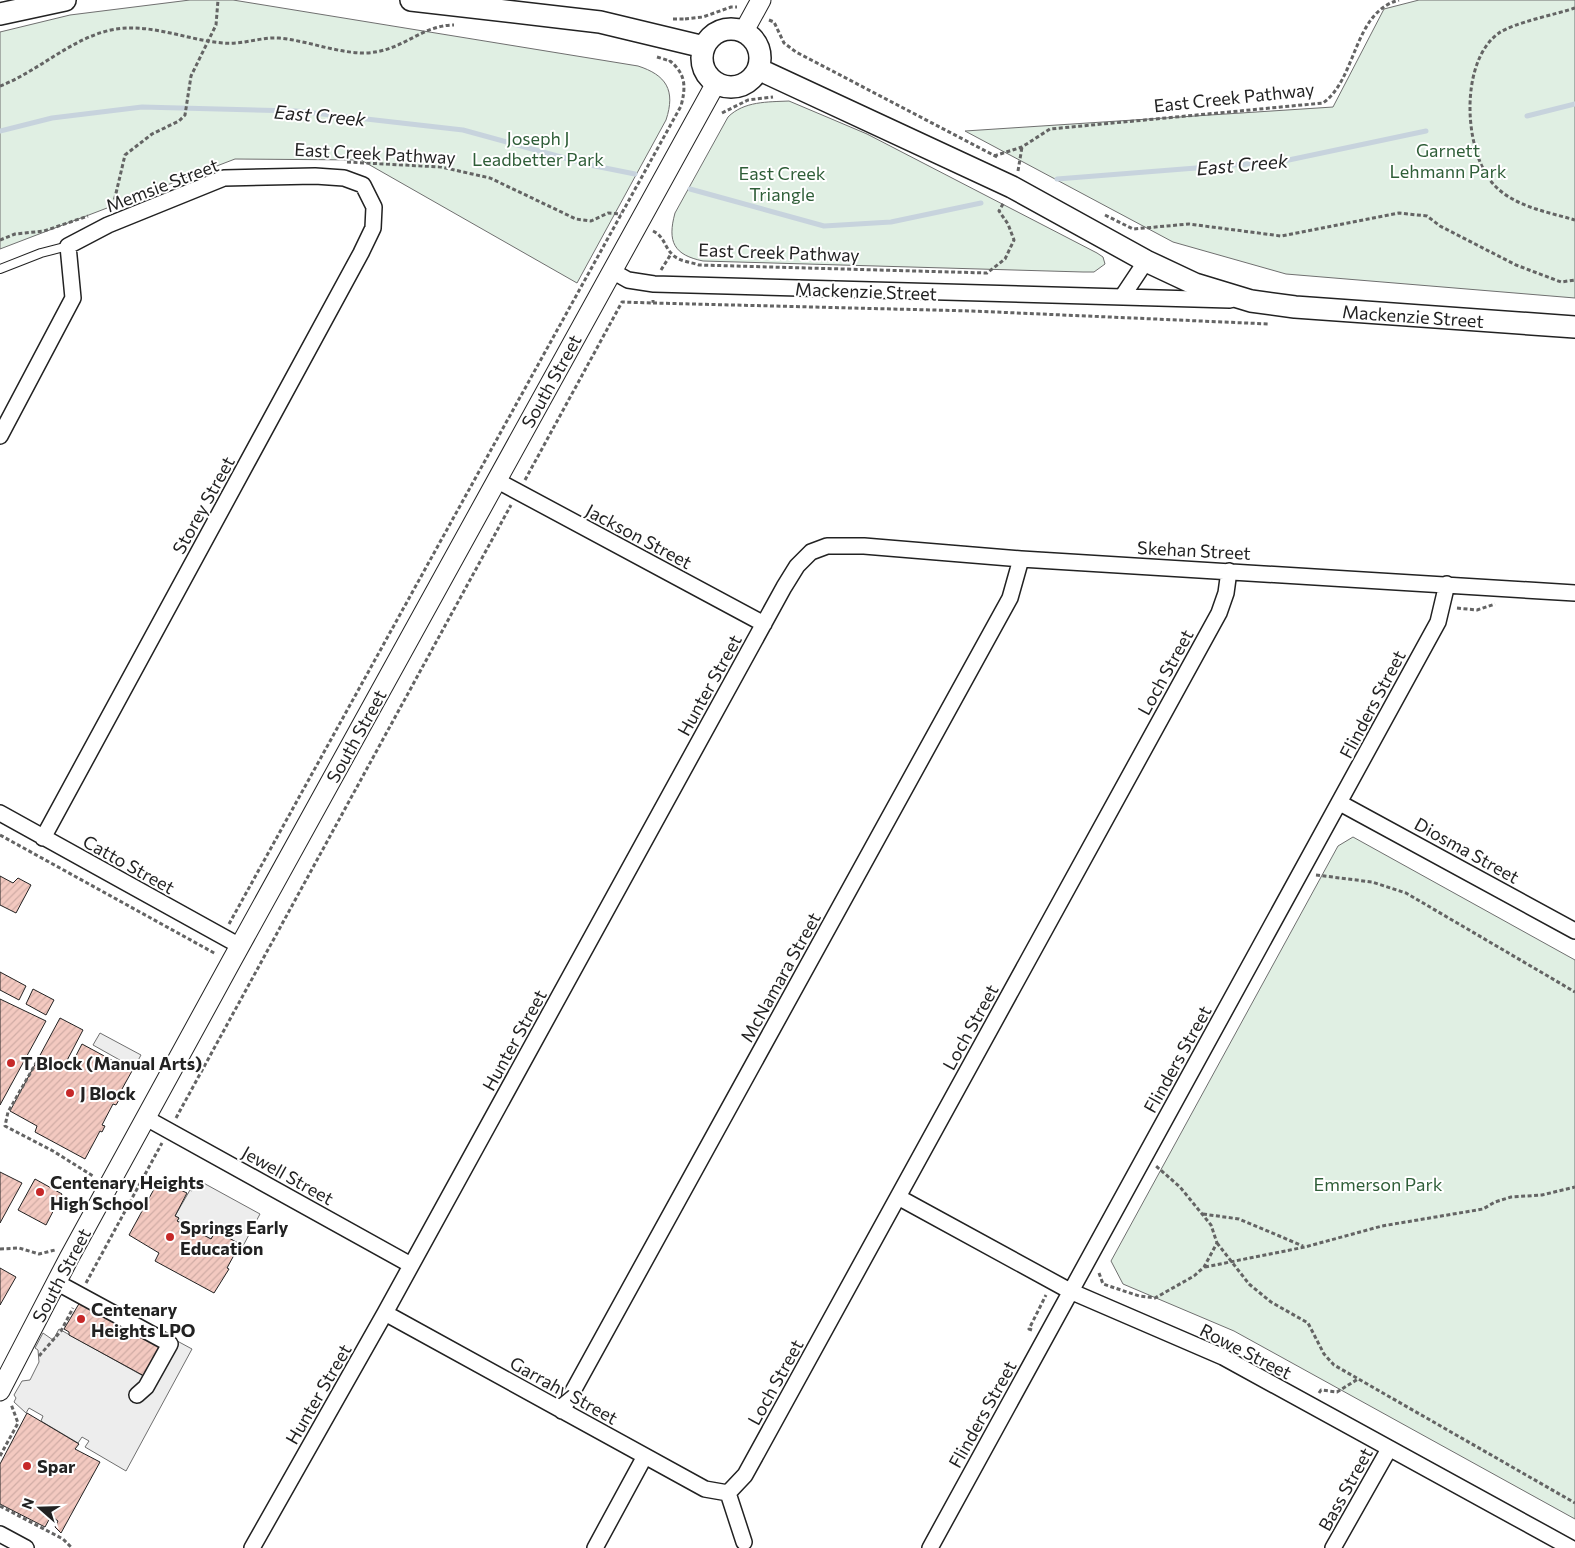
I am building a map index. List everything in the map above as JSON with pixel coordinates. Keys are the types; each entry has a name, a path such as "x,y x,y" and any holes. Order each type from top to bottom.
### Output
{"main road":[{"path":"0,14 65,0"},
{"path":"411,0 600,22 704,47"},
{"path":"725,29 744,32 751,36 760,52 758,69 751,80 740,86 728,87 716,83 703,67 704,47 717,33 725,29"},
{"name":"Mackenzie Street","path":"758,69 1015,178 1146,261 1195,284 1251,301 1295,307 1575,327"}],"street":[{"path":"744,32 761,0"},
{"name":"South Street","path":"7,1394 56,1282 716,83"},
{"name":"Memsie Street","path":"68,246 108,225 224,178 315,176 344,178 363,186"},
{"name":"Storey Street","path":"43,838 361,253 373,228 374,207 363,186"},
{"path":"0,436 73,298 68,246"},
{"path":"1122,297 1146,261"},
{"name":"Mackenzie Street","path":"612,272 628,280 654,284 1251,301"},
{"name":"Jackson Street","path":"496,480 764,624"},
{"name":"Skehan Street","path":"811,552 827,546 864,546 1022,559 1575,593"},
{"name":"Hunter Street","path":"252,1548 385,1313 764,624 797,566 811,552"},
{"name":"McNamara Street","path":"562,1411 1010,598 1022,559"},
{"name":"Loch Street","path":"728,1493 745,1475 1219,613 1226,593 1229,571"},
{"name":"Flinders Street","path":"930,1548 1438,622 1447,584"},
{"name":"Diosma Street","path":"1340,802 1575,931"},
{"name":"Catto Street","path":"0,814 222,937 235,954"},
{"name":"Jewell Street","path":"146,1118 411,1266"},
{"name":"Rowe Street","path":"898,1197 1070,1290 1223,1358 1571,1548"},
{"path":"56,1282 170,1344 146,1387 137,1395"},
{"name":"Garrahy Street","path":"385,1313 705,1488 728,1493"},
{"name":"Bass Street","path":"1333,1548 1388,1449"},
{"path":"595,1548 645,1456"},
{"path":"728,1493 744,1542"},
{"path":"0,1534 26,1548"}],"lane":[{"path":"0,269 41,253 68,246"}],"path":[{"path":"120,205 112,208 125,155 152,134 179,121 185,115 191,76 216,25 218,0"},
{"path":"684,24 685,19 688,18 703,17 735,7 737,0"},
{"name":"East Creek Pathway","path":"994,156 1022,147 1050,128 1323,103 1335,91 1372,19 1382,8 1399,0"},
{"path":"1575,8 1501,31 1488,42 1478,58 1472,76 1469,102 1476,148 1494,185 1507,197 1523,204 1575,220"},
{"path":"769,20 774,22 784,43 796,52 1002,160"},
{"path":"0,86 21,76 69,46 110,30 139,28 224,43 279,38 310,42 338,51 380,52 393,49 438,26 452,25"},
{"path":"214,953 681,106 685,92 684,82 680,69 670,61 671,55"},
{"path":"722,113 748,100 776,97"},
{"name":"East Creek Pathway","path":"346,162 441,167 490,178 576,219 591,221 608,213 621,214"},
{"path":"1010,164 1015,178"},
{"name":"East Creek Pathway","path":"671,254 678,259 699,265 987,273 1005,259 1014,240 1008,224 999,211 1015,178"},
{"path":"1099,212 1133,229 1189,224 1282,236 1399,213 1427,216 1440,226 1516,265 1561,282 1575,280"},
{"path":"0,240 15,234 44,231 95,214"},
{"path":"621,214 659,234 664,239 671,254 654,284 653,303"},
{"path":"37,1359 61,1331 622,302 972,311 1278,325"},
{"path":"0,835 214,953 235,954"},
{"path":"1320,867 1315,876 1372,882 1406,893 1575,992"},
{"path":"40,1056 8,1112 5,1126 54,1151 93,1176"},
{"path":"1153,1175 1162,1158"},
{"path":"1143,1159 1157,1166 1180,1188 1211,1225 1217,1243 1249,1284 1271,1302 1308,1323 1324,1354 1334,1365 1575,1503"},
{"path":"1204,1267 1305,1246 1382,1226 1483,1210 1495,1202 1511,1197 1542,1195 1575,1187"},
{"path":"1202,1214 1239,1219 1305,1246"},
{"path":"1100,1270 1098,1276 1104,1284 1139,1296 1156,1298 1186,1281 1204,1267 1217,1243"},
{"path":"0,1249 19,1248 40,1254 53,1250"},
{"path":"87,1267 93,1270"},
{"path":"1036,1332 1029,1329 1054,1282"},
{"path":"1311,1406 1320,1390 1337,1392 1358,1379"},
{"path":"0,1456 18,1422 7,1394"},
{"path":"0,1506 63,1539 72,1548"}],"green space":[{"name":"Joseph J Leadbetter Park","path":"190,0 233,0 638,66 656,74 662,79 669,92 669,109 666,120 577,283 361,160 235,159 0,249 0,32 70,15"},
{"name":"Garnett Lehmann Park","path":"1419,0 1575,0 1575,298 1286,274 1173,242 965,131 1333,107 1384,9"},
{"name":"East Creek Triangle","path":"789,101 867,134 1097,253 1103,257 1105,264 1094,272 1083,272 703,261 679,251 675,246 672,232 675,213 728,117 749,105"},
{"name":"Emmerson Park","path":"1353,837 1575,960 1575,1519 1234,1331 1123,1284 1111,1261 1338,846"}],"shaded area":[{"path":"100,1033 141,1055 134,1068 93,1045"},
{"path":"198,1180 260,1214 243,1246 216,1231 211,1239 177,1221 179,1218 175,1216"},
{"path":"59,1329 145,1377 168,1336 192,1349 126,1471 85,1447 89,1441 82,1437 78,1443 41,1421 43,1416 29,1408 26,1413 14,1402 16,1398 14,1395 22,1381 30,1380 39,1362 38,1350 35,1348 43,1333 53,1340"}],"building":[{"path":"0,876 13,883 18,878 31,885 16,913 0,905"},
{"path":"0,972 26,986 19,1000 0,990"},
{"path":"33,989 54,1000 46,1015 26,1004"},
{"name":"T Block (Manual Arts)","path":"0,999 46,1021 0,1105"},
{"name":"J Block","path":"60,1018 83,1030 63,1068 68,1071 82,1044 132,1071 117,1098 119,1100 116,1105 113,1104 102,1125 105,1126 102,1132 100,1131 85,1159 35,1132 37,1126 10,1111"},
{"path":"0,1172 22,1183 0,1223"},
{"path":"35,1179 62,1194 46,1225 18,1210"},
{"name":"Springs Early Education","path":"159,1180 187,1193 175,1216 179,1218 177,1221 211,1239 216,1231 240,1244 227,1268 229,1269 214,1293 155,1261 159,1253 129,1235"},
{"path":"0,1268 16,1277 0,1305"},
{"path":"80,1302 162,1347 146,1377 69,1335 69,1332 64,1329"},
{"path":"27,1413 79,1444 75,1449 100,1462 61,1533 55,1527 58,1521 51,1516 45,1527 0,1504 0,1464"}],"waterway":[{"name":"East Creek","path":"1527,116 1575,104"},
{"name":"East Creek","path":"0,131 52,118 142,107 296,111 463,130 590,165 635,174"},
{"name":"East Creek","path":"1057,179 1284,161 1426,131"},
{"name":"East Creek","path":"690,189 824,226 891,222 981,203"}],"place":[{"name":"T Block (Manual Arts)","path":"11,1063"},
{"name":"J Block","path":"70,1093"},
{"name":"Centenary Heights High School","path":"40,1192"},
{"name":"Springs Early Education","path":"170,1237"},
{"name":"Centenary Heights LPO","path":"81,1319"},
{"name":"Spar","path":"27,1466"}]}
